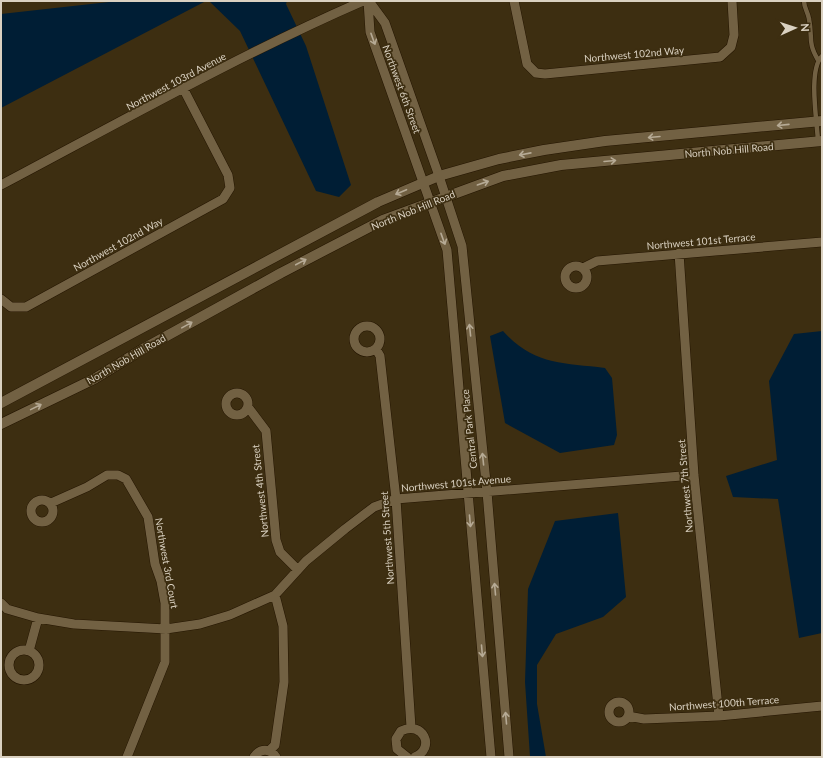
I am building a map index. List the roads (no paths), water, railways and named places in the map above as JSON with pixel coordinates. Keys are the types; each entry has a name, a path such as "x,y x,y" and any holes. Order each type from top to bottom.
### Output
{"main road":[{"name":"North Nob Hill Road","path":"1,403 378,202 440,176 500,159 544,150 605,141 819,121"},
{"name":"North Nob Hill Road","path":"1,424 94,379 164,338 383,220 503,176 561,165 820,141"}],"street":[{"name":"Northwest 103rd Avenue","path":"1,185 183,88 304,27 363,1"},
{"name":"Northwest 6th Street","path":"369,1 385,23 446,196"},
{"name":"Northwest 6th Street","path":"369,1 370,32 430,202"},
{"name":"Northwest 102nd Way","path":"514,1 527,64 536,73 545,74 720,57 731,47 734,35 732,1"},
{"name":"Northwest 102nd Way","path":"1,299 10,306 26,307 223,199 230,188 228,175 183,88"},
{"name":"Central Park Place","path":"446,196 462,246 487,492 509,757"},
{"name":"Central Park Place","path":"430,202 447,250 491,757"},
{"name":"Northwest 101st Terrace","path":"583,268 597,261 822,242"},
{"name":"Northwest 7th Street","path":"679,253 694,475 719,716"},
{"name":"Northwest 5th Street","path":"376,349 380,356 396,499 411,727"},
{"name":"Northwest 4th Street","path":"248,408 266,431 276,540 280,552 298,570"},
{"name":"Northwest 3rd Court","path":"51,503 87,487 107,475 118,475 126,479 148,518 155,564 161,581 165,602 165,662 127,757"},
{"name":"Northwest 101st Avenue","path":"1,603 7,609 38,618 74,624 166,629 200,624 223,617 275,595 298,570 345,529 374,507 396,499 694,475"},
{"path":"254,757 261,751 273,754 284,682 283,626 275,595"},
{"path":"29,651 38,618"},
{"name":"Northwest 100th Terrace","path":"628,716 644,719 719,716 822,706"},
{"path":"407,757 397,750 396,739 402,731 411,727 420,731 425,738 425,748 415,757"}],"lane":[{"path":"804,1 804,9 809,18 811,48 818,60"},
{"path":"820,141 814,83 818,60 822,56"}],"water":[{"path":"118,1 206,1 1,108 1,14"},
{"path":"209,1 287,1 286,4 306,46 351,185 339,197 316,191 240,31"},
{"path":"503,331 514,342 537,356 562,363 605,368 612,378 617,435 614,445 560,453 505,423 490,336"},
{"path":"822,331 822,633 799,638 778,499 733,497 726,476 777,460 769,381 794,334"},
{"path":"618,513 626,597 603,617 556,634 537,665 537,704 546,757 530,757 525,682 528,589 555,521"}]}
